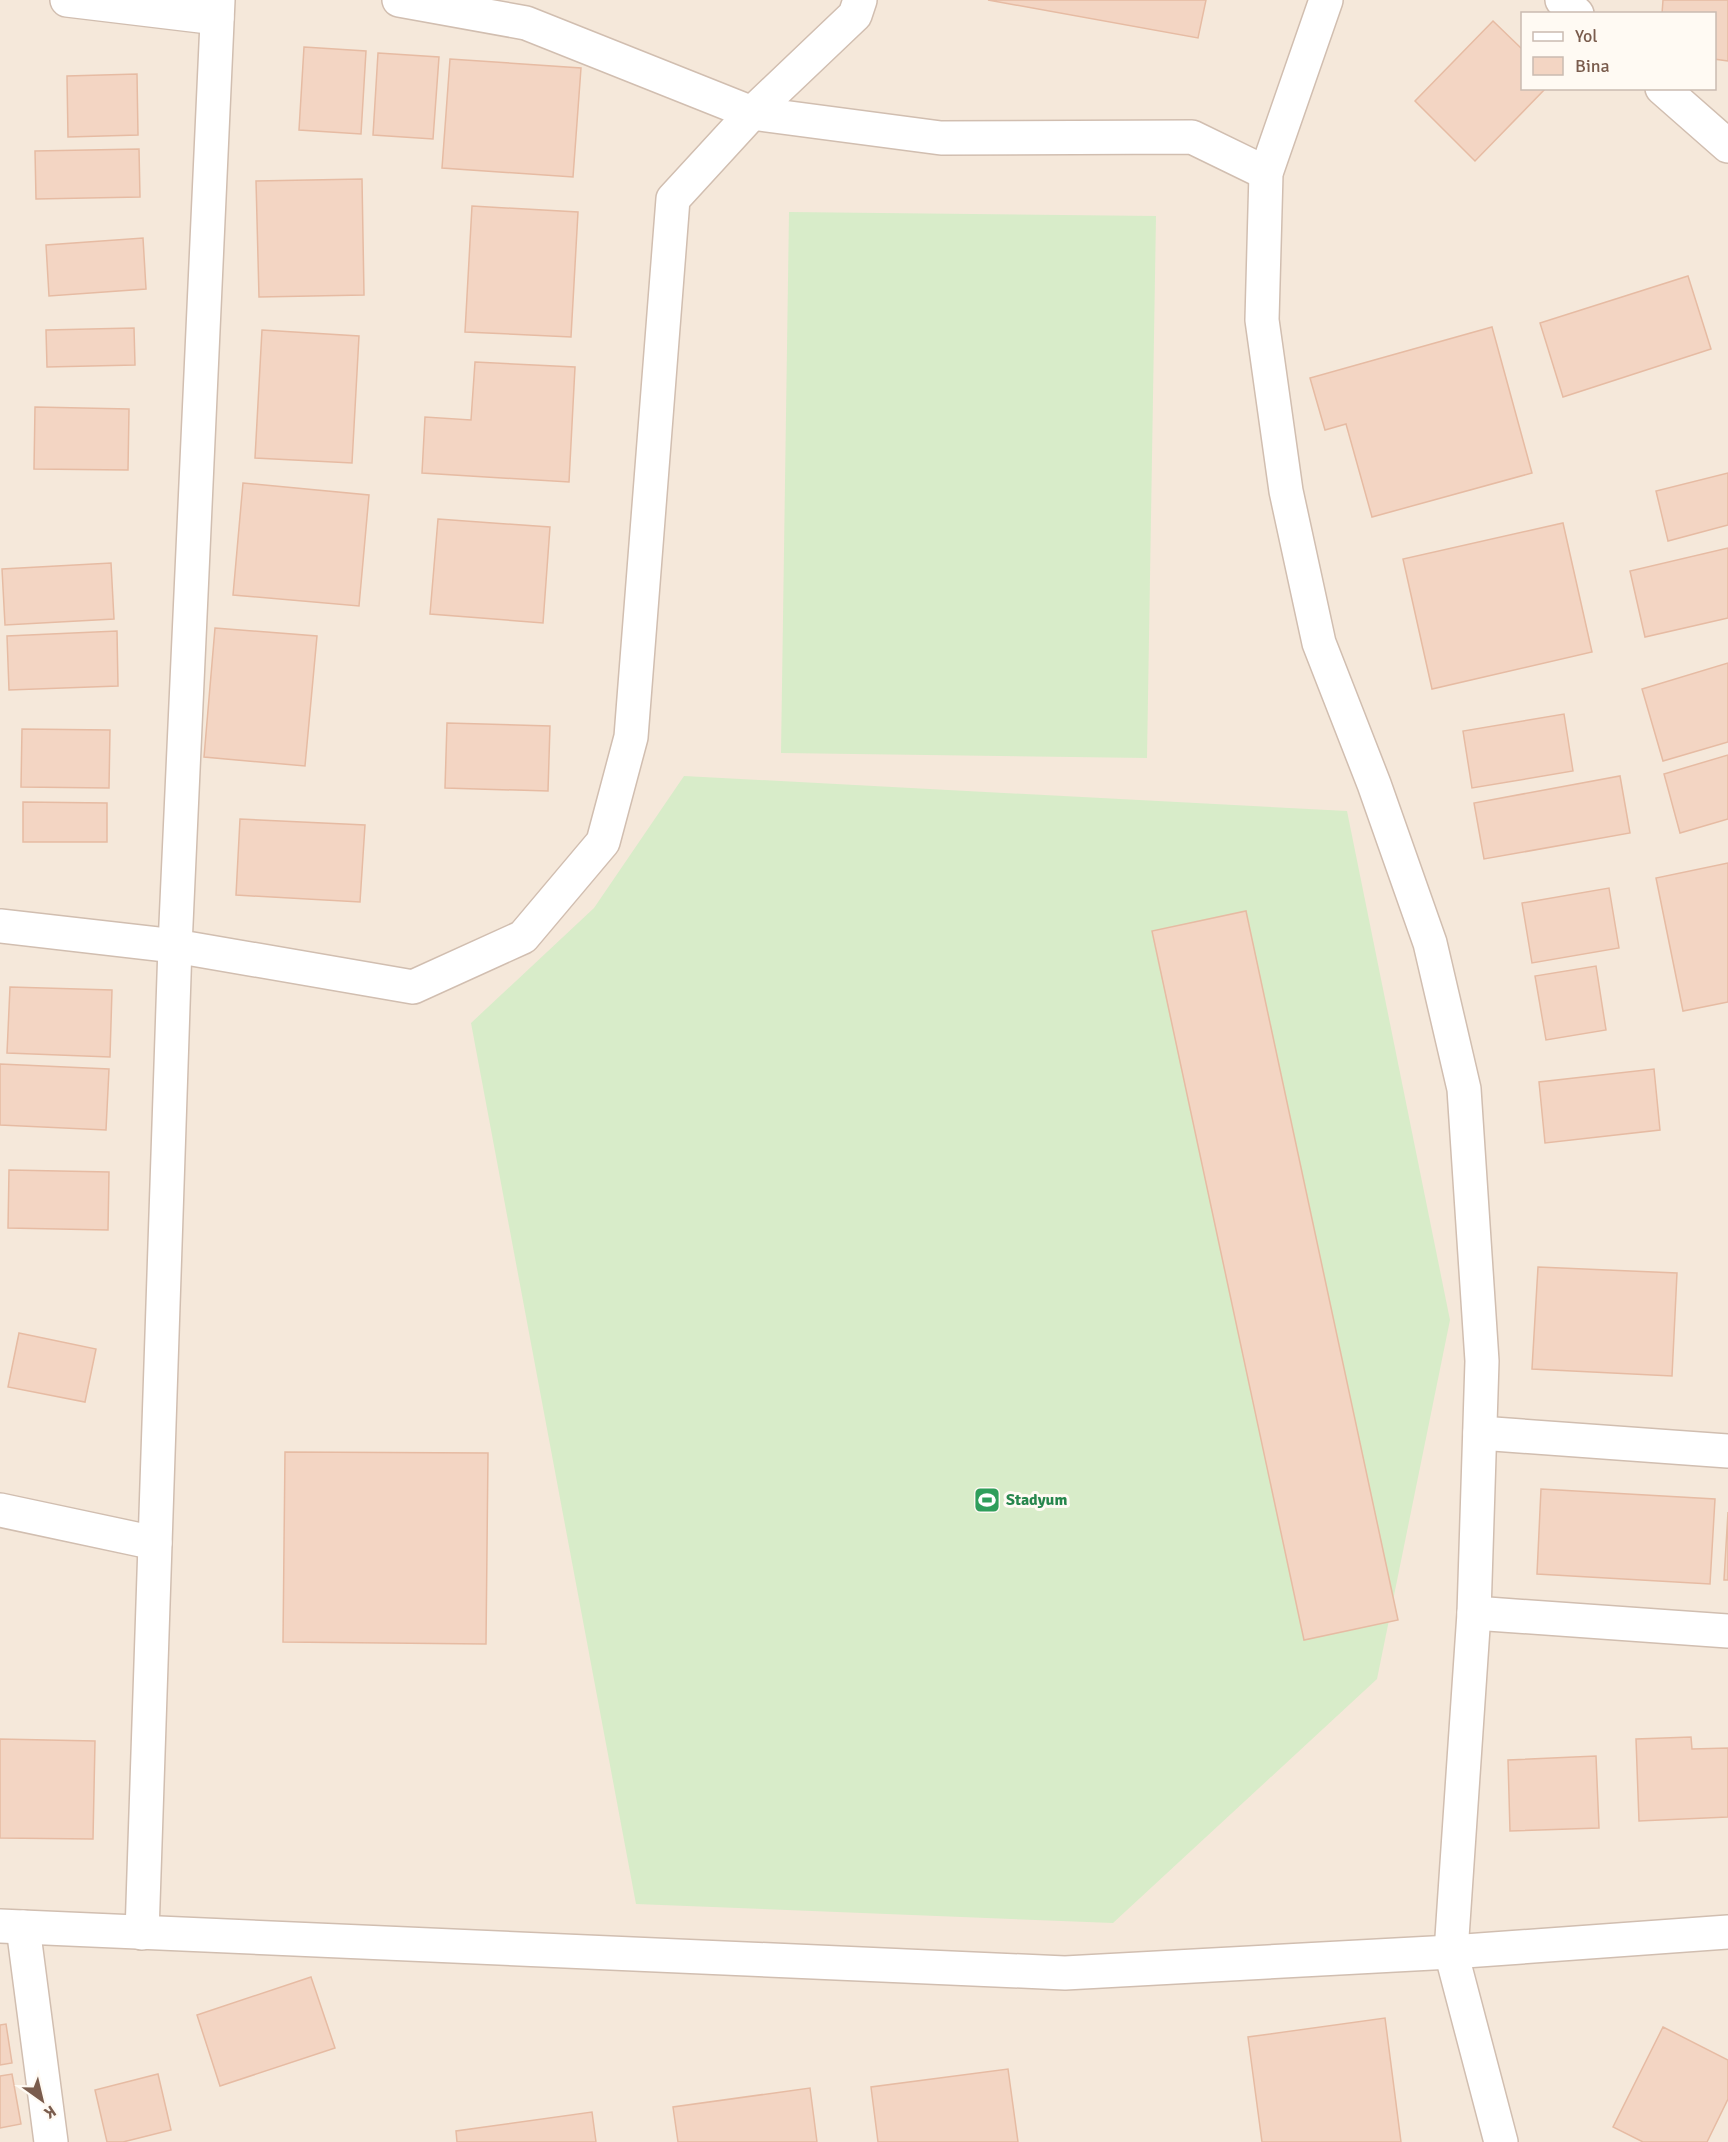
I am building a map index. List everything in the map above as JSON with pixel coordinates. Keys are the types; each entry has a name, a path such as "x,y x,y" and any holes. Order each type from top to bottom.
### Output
{"street":[{"path":"67,0 217,9 175,946 142,1933"},
{"path":"399,0 525,23 752,113 941,138 1192,137 1266,173"},
{"path":"0,926 175,946 413,987 523,937 603,842 631,737 673,199 752,113 855,15 860,0"},
{"path":"1326,0 1266,173 1262,320 1286,491 1319,643 1374,784 1430,943 1464,1089 1482,1361 1474,1613 1451,1952 1501,2142"},
{"path":"1562,0 1575,12"},
{"path":"1664,90 1728,146"},
{"path":"1479,1433 1728,1451"},
{"path":"0,1510 155,1543"},
{"path":"1474,1613 1728,1631"},
{"path":"51,2142 12,1927 1065,1973 1451,1952 1728,1932"}],"shaded area":[{"path":"0,0 1728,0 1728,2142 0,2142"}],"green space":[{"path":"789,212 1156,216 1147,758 781,753"},
{"name":"Stadyum","path":"684,776 1347,811 1450,1320 1377,1679 1113,1923 636,1904 471,1023 594,908"}],"building":[{"path":"988,0 1206,0 1198,38"},
{"path":"1663,0 1728,0 1728,61 1716,59 1716,12 1662,12"},
{"path":"1493,21 1521,48 1521,90 1544,90 1475,161 1415,101"},
{"path":"304,47 366,51 361,134 299,130"},
{"path":"378,53 439,57 433,139 373,135"},
{"path":"450,59 581,68 573,177 442,168"},
{"path":"137,74 138,135 68,137 67,76"},
{"path":"139,149 140,197 36,199 35,151"},
{"path":"362,179 364,295 259,297 256,181"},
{"path":"472,206 578,212 571,337 465,332"},
{"path":"143,238 146,289 49,296 46,245"},
{"path":"1688,276 1711,349 1563,397 1540,323"},
{"path":"1492,327 1532,473 1372,517 1346,424 1325,430 1310,378"},
{"path":"134,328 135,365 47,367 46,330"},
{"path":"262,330 359,336 352,463 255,458"},
{"path":"475,362 575,367 569,482 422,473 425,417 471,420"},
{"path":"35,407 129,409 128,470 34,469"},
{"path":"1728,473 1728,525 1668,541 1656,491"},
{"path":"243,483 369,495 359,606 233,595"},
{"path":"438,519 550,527 543,623 430,614"},
{"path":"1563,523 1592,652 1432,689 1403,559"},
{"path":"1728,548 1728,618 1645,637 1630,571"},
{"path":"111,563 114,619 5,625 2,569"},
{"path":"215,628 317,636 305,766 204,757"},
{"path":"117,631 118,686 9,690 7,636"},
{"path":"1728,663 1728,742 1663,761 1642,689"},
{"path":"1564,714 1573,771 1472,788 1463,731"},
{"path":"447,723 550,726 548,791 445,788"},
{"path":"22,729 110,730 109,788 21,787"},
{"path":"1728,755 1728,819 1680,833 1664,774"},
{"path":"1620,776 1630,833 1484,859 1474,803"},
{"path":"23,802 107,803 107,842 23,842"},
{"path":"240,819 365,825 360,902 236,895"},
{"path":"1728,863 1728,1002 1683,1011 1656,878"},
{"path":"1609,888 1619,948 1532,963 1522,903"},
{"path":"1246,911 1398,1620 1304,1640 1152,931"},
{"path":"1596,966 1606,1030 1546,1040 1535,976"},
{"path":"10,987 112,990 110,1057 7,1053"},
{"path":"0,1064 109,1069 106,1130 0,1125"},
{"path":"1654,1069 1660,1130 1545,1143 1539,1082"},
{"path":"9,1170 109,1172 108,1230 8,1228"},
{"path":"1538,1267 1677,1273 1672,1376 1532,1369"},
{"path":"19,1333 96,1349 85,1402 8,1387"},
{"path":"285,1452 488,1453 486,1644 283,1642"},
{"path":"1541,1489 1715,1499 1710,1584 1537,1574"},
{"path":"1728,1512 1728,1580 1724,1580"},
{"path":"1691,1737 1692,1749 1728,1748 1728,1817 1639,1821 1636,1739"},
{"path":"0,1739 95,1741 93,1839 0,1838"},
{"path":"1596,1756 1599,1828 1510,1831 1508,1760"},
{"path":"311,1977 335,2048 220,2086 197,2015"},
{"path":"1385,2018 1401,2142 1262,2142 1248,2037"},
{"path":"6,2024 12,2063 0,2065 0,2025"},
{"path":"1663,2027 1728,2060 1728,2099 1707,2142 1643,2142 1613,2127"},
{"path":"1008,2069 1018,2142 878,2142 871,2087"},
{"path":"12,2074 21,2124 0,2128 0,2076"},
{"path":"158,2074 171,2130 123,2142 107,2142 95,2090"},
{"path":"810,2088 817,2142 678,2142 673,2107"},
{"path":"592,2112 596,2142 457,2142 456,2131"}],"place":[{"name":"Stadyum","path":"987,1500"}]}
